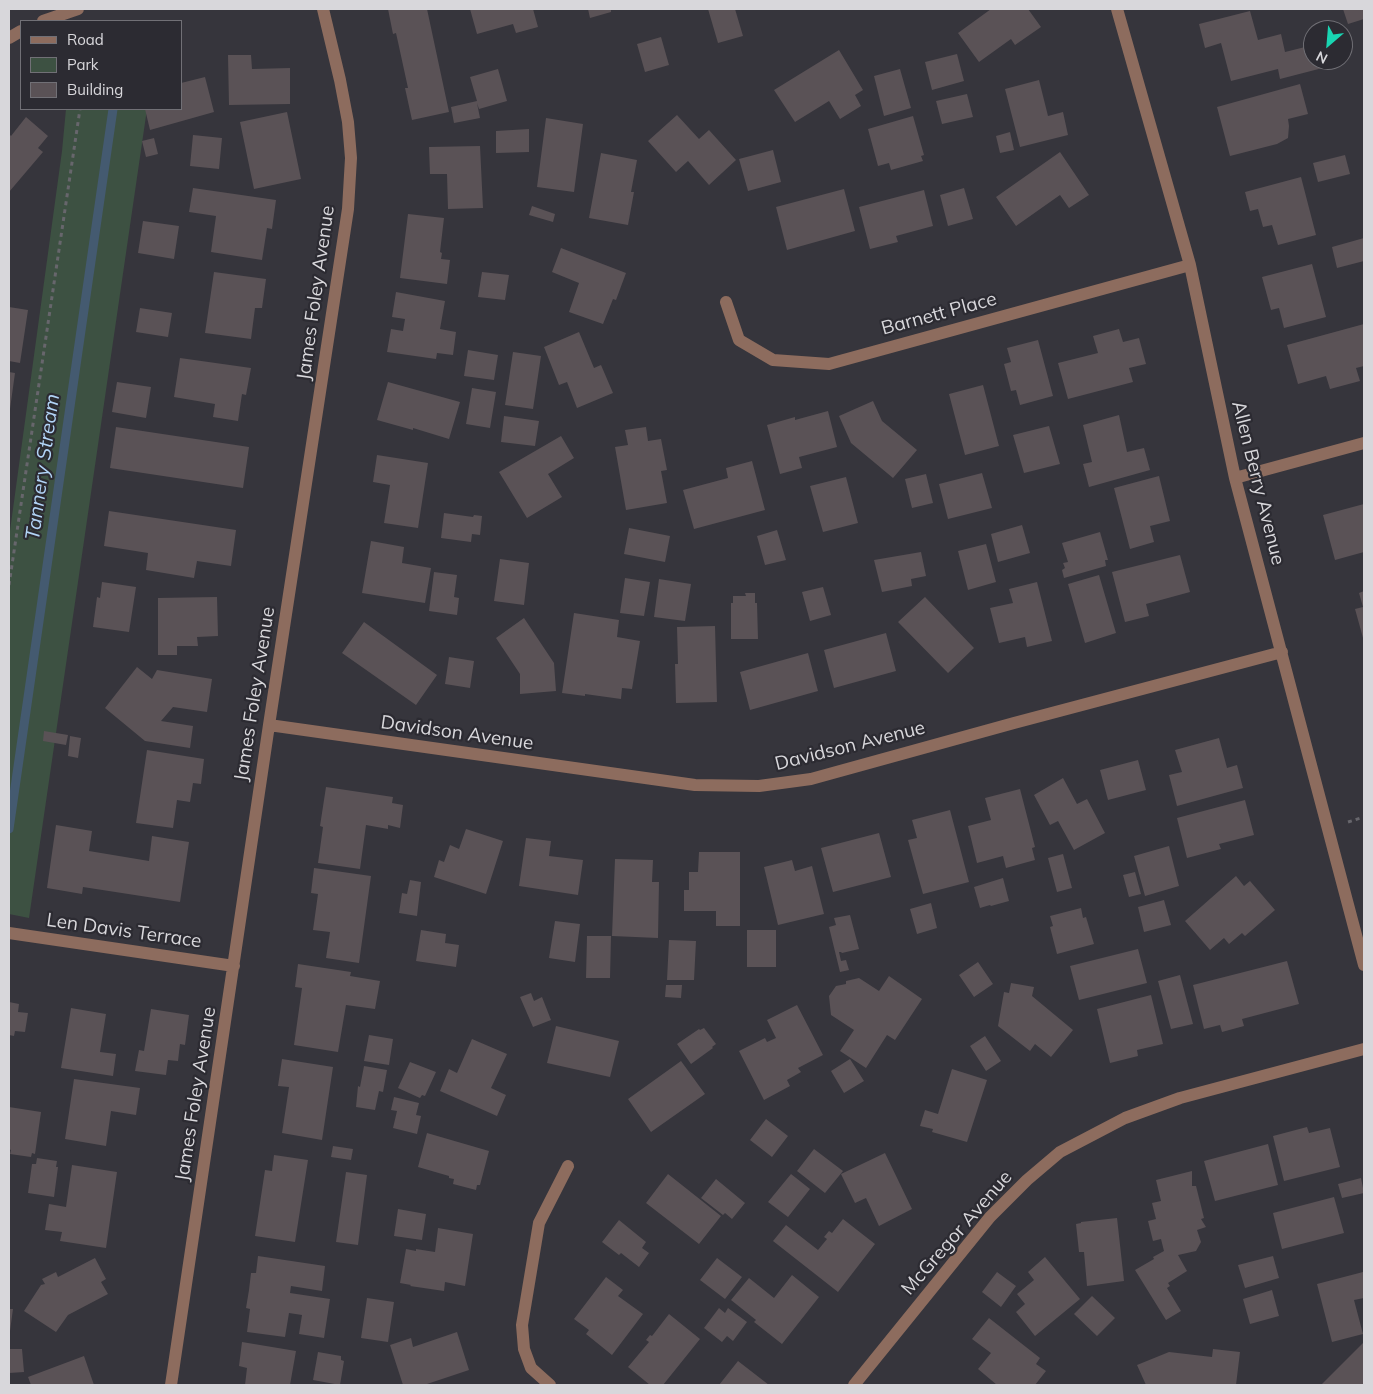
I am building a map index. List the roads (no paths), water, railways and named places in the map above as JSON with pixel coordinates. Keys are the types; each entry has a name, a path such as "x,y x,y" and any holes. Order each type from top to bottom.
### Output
{"street":[{"path":"46,20 78,9"},
{"name":"James Foley Avenue","path":"171,1385 348,209 351,158 348,122 323,9"},
{"name":"Allen Berry Avenue","path":"1117,9 1190,265 1234,478 1364,965"},
{"path":"9,38 20,32"},
{"name":"Barnett Place","path":"726,302 738,340 773,360 829,364 1190,265"},
{"path":"1234,478 1364,443"},
{"name":"Davidson Avenue","path":"269,725 695,785 760,786 811,779 1282,652"},
{"name":"Len Davis Terrace","path":"9,933 234,966"},
{"name":"McGregor Avenue","path":"854,1385 990,1217 1027,1180 1060,1152 1124,1118 1180,1098 1364,1049"},
{"path":"550,1385 531,1368 524,1349 522,1325 539,1223 568,1166"}],"waterway":[{"name":"Tannery Stream","path":"9,829 113,110"}]}
